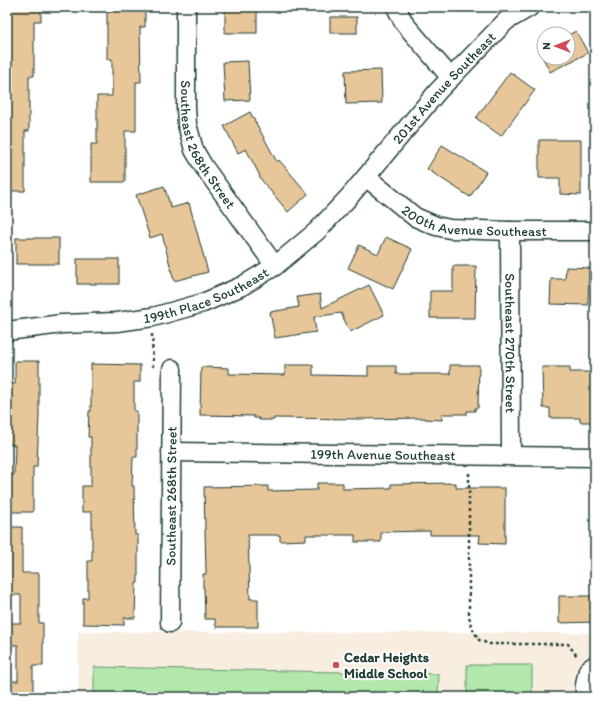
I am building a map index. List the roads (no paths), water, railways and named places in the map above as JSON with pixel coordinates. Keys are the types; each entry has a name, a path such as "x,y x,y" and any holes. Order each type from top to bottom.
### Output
{"street":[{"name":"Southeast 268th Street","path":"186,7 186,107 187,124 194,150 204,167 275,266"},
{"path":"396,7 404,23 451,78"},
{"name":"201st Avenue Southeast","path":"366,177 451,78 506,21 530,7"},
{"name":"199th Place Southeast","path":"7,331 62,324 117,322 150,318 203,304 242,286 275,266 317,231 366,177"},
{"name":"200th Avenue Southeast","path":"366,177 415,217 436,226 510,231 595,231"},
{"name":"Southeast 270th Street","path":"510,231 511,455"},
{"name":"Southeast 268th Street","path":"170,623 172,369"},
{"name":"199th Avenue Southeast","path":"171,452 595,456"},
{"path":"585,697 585,685 591,668"}],"place":[{"name":"Cedar Heights Middle School","path":"336,665"}]}
